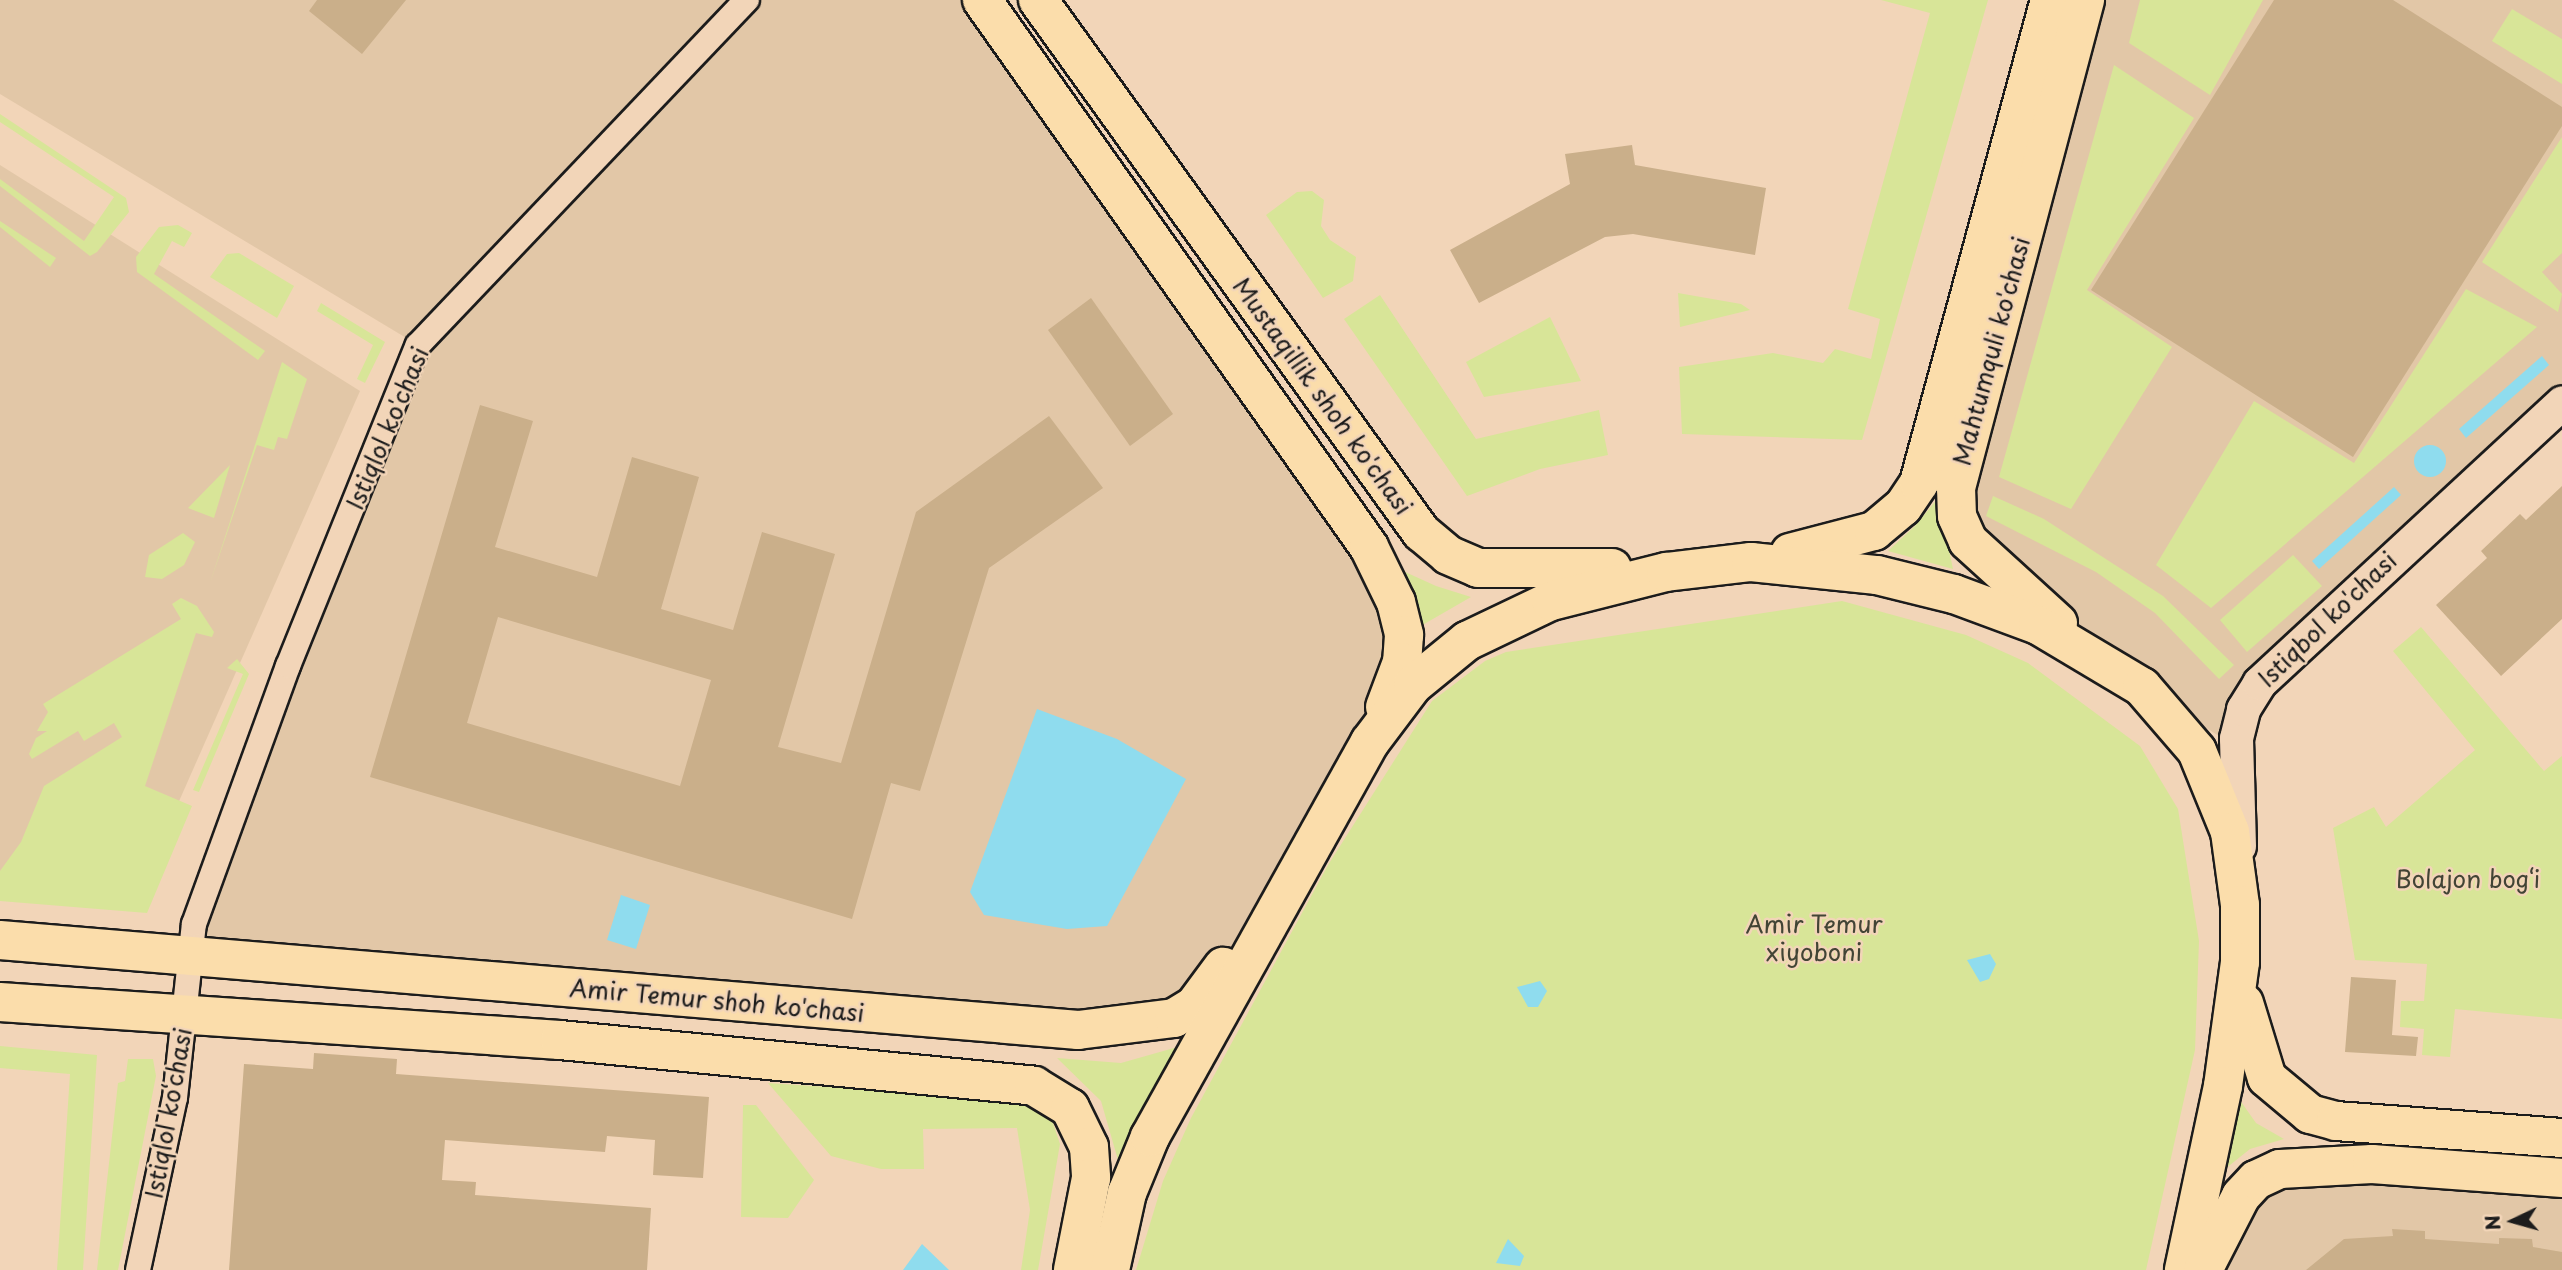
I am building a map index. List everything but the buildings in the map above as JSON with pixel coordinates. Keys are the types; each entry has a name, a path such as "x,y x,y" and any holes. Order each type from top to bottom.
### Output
{"main road":[{"name":"Mustaqillik shoh ko'chasi","path":"982,0 1379,565 1402,620 1405,649 1370,742"},
{"name":"Mustaqillik shoh ko'chasi","path":"1038,0 1400,504 1440,550 1471,566 1503,572 1740,563"},
{"name":"Mahtumquli ko'chasi","path":"1740,563 1865,535 1893,517 1913,495 1924,469 2050,0"},
{"name":"Mahtumquli ko'chasi","path":"2085,0 1957,479 1956,507 1974,548 2091,653"},
{"path":"1110,1270 1140,1156 1370,742 1429,669 1488,629 1573,594 1740,563 1835,568 1954,594 2038,625 2091,653 2142,687 2185,733 2215,790 2230,832 2240,905 2239,981 2184,1270"},
{"name":"Amir Temur shoh ko'chasi","path":"0,940 1035,1027 1121,1029 1162,1022 1194,1006 1330,813"},
{"path":"2239,981 2262,1069 2280,1093 2310,1114 2336,1121 2562,1138"},
{"path":"0,1002 184,1017 298,1019 546,1038 1041,1087 1070,1108 1089,1147 1091,1178 1073,1270"},
{"path":"2203,1270 2241,1196 2256,1180 2280,1169 2372,1164 2562,1178"}],"street":[{"name":"Istiqlol ko'chasi","path":"190,956 206,884 418,345 747,0"},
{"name":"Istiqbol ko'chasi","path":"2240,905 2236,738 2250,695 2279,659 2562,402"},
{"name":"Istiqlol ko‘chasi","path":"138,1270 174,1098 190,956"}],"shaded area":[{"path":"0,0 982,0 1396,602 1383,713 1202,997 1174,1018 190,956 418,345 0,94"},
{"path":"2085,0 2562,0 2562,402 2279,659 2236,738 2219,736 2142,687 1974,548 1957,479"},
{"path":"0,165 360,391 135,901 0,891"},
{"path":"2562,1178 2562,1270 2203,1270 2250,1185"}],"green space":[{"path":"1881,0 1988,0 1862,440 1682,434 1679,367 1773,353 1823,363 1835,349 1871,359 1880,319 1848,309 1930,13"},
{"path":"2140,0 2263,0 2210,95 2129,43"},
{"path":"2512,9 2562,39 2562,84 2492,41"},
{"path":"2114,65 2194,118 2087,290 2172,347 2071,509 1999,477"},
{"path":"0,114 126,198 129,212 97,252 90,256 0,186 0,179 84,241 114,197 0,122"},
{"path":"2562,137 2562,253 2542,272 2562,294 2558,312 2482,262"},
{"path":"1312,191 1324,200 1321,226 1330,240 1356,257 1353,281 1323,298 1266,215 1297,192"},
{"path":"0,221 56,258 50,267 0,227"},
{"path":"178,225 192,233 184,247 172,241 154,274 265,351 258,360 137,272 136,257 159,227"},
{"path":"239,253 294,286 277,318 210,277 227,254"},
{"path":"2466,289 2537,327 2211,608 2156,565 2254,401 2354,463"},
{"path":"1678,293 1741,304 1750,310 1680,327"},
{"path":"1380,295 1476,439 1599,410 1608,455 1540,469 1467,496 1344,319"},
{"path":"321,303 385,342 365,383 357,379 373,345 317,311"},
{"path":"1550,317 1581,381 1484,397 1466,362"},
{"path":"282,362 307,379 287,439 278,437 274,450 257,445 210,583"},
{"path":"230,465 214,518 188,508"},
{"path":"1993,496 2044,519 2163,596 2234,665 2219,679 2155,613 2096,572 1986,516"},
{"path":"1938,498 1953,569 1888,551 1915,526"},
{"path":"183,533 195,542 184,565 162,579 145,577 149,555"},
{"path":"2293,555 2322,586 2247,652 2220,620"},
{"path":"1403,571 1436,586 1471,597 1419,627"},
{"path":"181,598 197,606 214,632 212,637 196,633 145,786 192,806 147,913 0,901 0,871 21,842 44,786 122,737 114,723 84,741 78,731 32,759 29,754 36,738 47,731 37,731 48,712 43,704 181,619 172,604"},
{"name":"Amir Temur xiyoboni","path":"1842,601 1966,635 2028,663 2140,746 2178,809 2199,941 2195,1050 2146,1270 1136,1270 1163,1181 1191,1118 1328,865 1432,701 1485,661 1506,652"},
{"name":"Bolajon bog‘i","path":"2421,627 2544,771 2562,756 2562,1019 2455,1009 2450,1057 2422,1055 2424,1029 2400,1027 2401,1001 2424,1001 2427,964 2355,960 2333,828 2374,807 2386,827 2475,750 2393,651"},
{"path":"237,659 249,674 199,792 193,790 243,674 227,668"},
{"path":"0,1046 97,1055 83,1270 57,1270 70,1074 0,1068"},
{"path":"1181,1046 1118,1160 1101,1101 1057,1058 1121,1063"},
{"path":"128,1059 153,1059 156,1076 118,1270 97,1270 118,1083 125,1081"},
{"path":"768,1083 1036,1101 1052,1120 1060,1144 1038,1270 1021,1270 1030,1210 1017,1128 923,1129 924,1169 881,1169 831,1156"},
{"path":"2237,1096 2256,1123 2284,1139 2250,1149 2220,1173"},
{"path":"743,1105 756,1105 814,1180 788,1218 741,1217"}],"water":[{"path":"2542,356 2549,365 2466,438 2459,429"},
{"path":"2430,445 2441,450 2446,461 2441,472 2430,477 2419,472 2414,461 2419,450"},
{"path":"2394,487 2401,495 2319,569 2312,561"},
{"path":"1037,709 1117,739 1186,779 1107,926 1067,929 984,915 970,892"},
{"path":"621,895 650,905 636,949 607,940"},
{"path":"1990,954 1996,964 1989,979 1980,982 1967,960"},
{"path":"1540,981 1547,991 1538,1007 1528,1007 1517,987"},
{"path":"1508,1239 1524,1256 1520,1266 1496,1263"},
{"path":"922,1244 949,1270 903,1270"}]}
